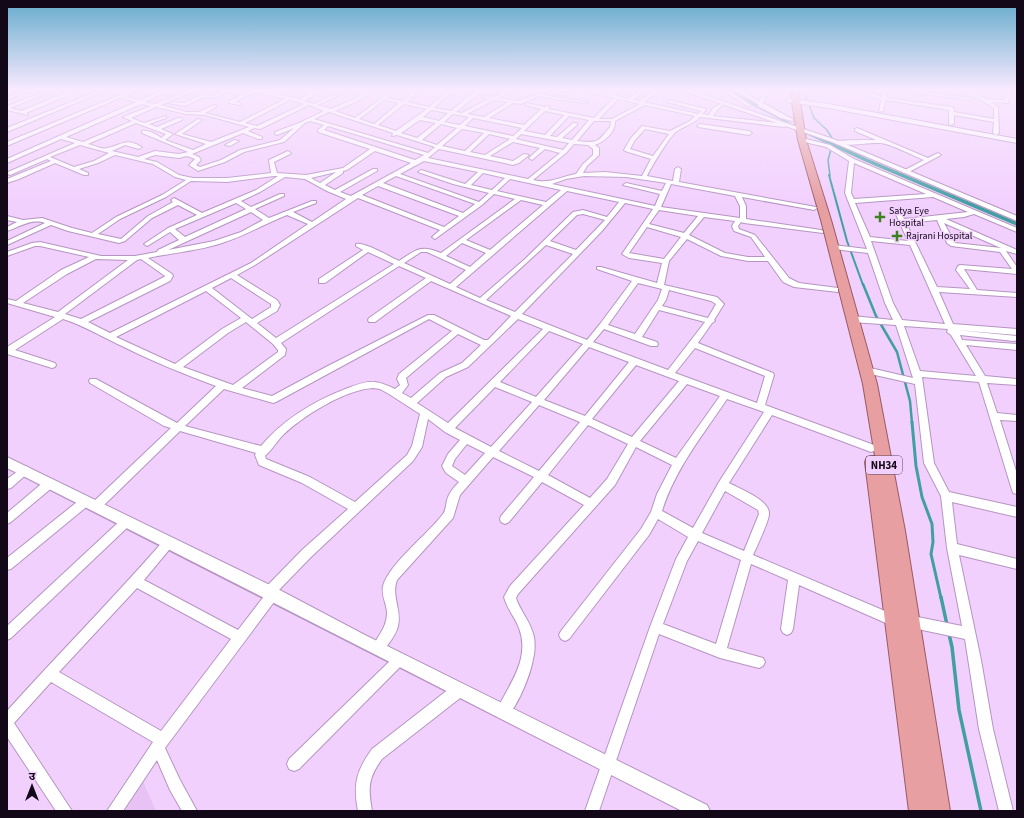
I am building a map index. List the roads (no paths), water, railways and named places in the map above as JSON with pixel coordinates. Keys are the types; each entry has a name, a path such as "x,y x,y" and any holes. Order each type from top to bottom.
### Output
{"highway":[{"name":"NH34","path":"795,127 814,208 860,381 902,621 938,811"},
{"name":"NH34","path":"795,127 843,248 859,319 866,370 875,407 902,621 921,811"}],"street":[{"path":"7,144 50,127"},
{"path":"7,161 83,127"},
{"path":"109,127 115,129"},
{"path":"10,173 120,127"},
{"path":"153,127 170,134 161,140"},
{"path":"157,129 161,127"},
{"path":"189,127 178,134 211,144"},
{"path":"138,159 155,152 179,156 191,153 253,127"},
{"path":"144,132 156,136 161,140 191,153 198,160 192,165 198,169 223,161 242,151 282,141 297,127"},
{"path":"322,134 320,130 324,127"},
{"path":"322,134 336,127"},
{"path":"337,127 384,141 426,157 565,189 701,216 821,232"},
{"path":"381,127 439,147 513,163 517,162 526,155"},
{"path":"321,185 340,174 342,170 406,127"},
{"path":"418,140 433,127"},
{"path":"109,337 258,260 352,199 426,157 461,127"},
{"path":"462,127 564,152"},
{"path":"486,157 512,139 525,127"},
{"path":"546,137 555,127"},
{"path":"558,139 571,127"},
{"path":"529,181 564,152 586,127"},
{"path":"591,145 601,141 613,127"},
{"path":"644,127 627,149 630,152 655,158"},
{"path":"645,127 672,132"},
{"path":"644,178 648,168 672,132 682,127"},
{"path":"710,127 748,135 751,127"},
{"path":"795,127 835,141 1017,219"},
{"path":"795,127 852,160 1017,230"},
{"path":"944,127 1017,141"},
{"path":"969,127 1017,136"},
{"path":"996,127 996,132"},
{"path":"277,133 287,128"},
{"path":"857,130 928,160"},
{"path":"243,131 260,138"},
{"path":"520,132 591,145 596,148 596,155 585,165 578,176"},
{"path":"467,152 487,133"},
{"path":"322,134 415,162"},
{"path":"60,137 106,151 155,163 176,176 191,179 227,180 274,174 306,177 342,170"},
{"path":"227,137 237,142 228,145"},
{"path":"835,141 853,143 880,141"},
{"path":"106,151 125,143 139,147"},
{"path":"532,158 545,147"},
{"path":"274,174 271,161 288,152"},
{"path":"74,169 96,162 114,153"},
{"path":"905,172 938,155"},
{"path":"47,157 86,174"},
{"path":"852,160 848,193 867,239 889,303 899,324 918,378 929,463 946,496 952,548 970,634 986,729 1006,811"},
{"path":"7,181 56,161"},
{"path":"676,183 678,168"},
{"path":"336,192 375,170"},
{"path":"466,186 482,171"},
{"path":"421,172 466,186 546,204"},
{"path":"395,174 480,204"},
{"path":"547,184 560,179 578,176 621,174 814,208"},
{"path":"147,244 170,229 258,191 284,175"},
{"path":"435,237 495,192 510,176"},
{"path":"306,177 352,199"},
{"path":"93,235 118,218 166,195 191,179"},
{"path":"666,261 629,256 625,254 657,208 669,182"},
{"path":"379,184 464,216"},
{"path":"626,185 664,193"},
{"path":"451,287 565,189"},
{"path":"737,194 743,206 741,221 736,226 736,230 753,236 783,278 791,283 836,290"},
{"path":"166,195 202,215"},
{"path":"145,257 282,195"},
{"path":"851,201 934,195"},
{"path":"359,196 445,230"},
{"path":"441,256 520,198"},
{"path":"236,200 268,220"},
{"path":"410,404 443,375 465,365 490,342 578,253 623,201"},
{"path":"7,229 23,222 35,220 50,223 70,230 119,241 123,240 150,217 178,202"},
{"path":"7,254 34,244 40,244 114,259 145,257 216,243 314,202"},
{"path":"481,301 575,213 583,212 609,219"},
{"path":"898,212 952,329 982,379 1017,490"},
{"path":"903,221 964,215 974,212"},
{"path":"289,213 312,224"},
{"path":"637,338 657,307 663,287 662,273 666,261 701,216"},
{"path":"7,218 23,222"},
{"path":"939,218 952,245 1011,249"},
{"path":"939,218 1011,249"},
{"path":"7,243 50,223"},
{"path":"646,225 686,236 723,255 748,259 770,259"},
{"path":"170,229 184,240"},
{"path":"867,239 912,243"},
{"path":"462,241 492,253"},
{"path":"545,242 578,253"},
{"path":"358,245 481,301 548,328 871,448"},
{"path":"843,248 871,251"},
{"path":"322,281 368,249"},
{"path":"276,342 422,249 472,270"},
{"path":"975,292 960,270 960,267 1017,272 1011,249"},
{"path":"18,303 64,272 95,256"},
{"path":"82,322 167,279 169,276 145,257"},
{"path":"8,351 61,315 135,258"},
{"path":"599,268 636,280 718,300 719,306 710,321 670,374"},
{"path":"176,368 225,331 274,309 276,305 274,302 232,274"},
{"path":"372,320 431,278"},
{"path":"378,649 392,626 393,612 389,598 389,587 393,577 449,515 453,498 465,481 538,401 603,326 636,280"},
{"path":"206,287 276,342 282,349 282,353 234,389"},
{"path":"933,289 1017,295"},
{"path":"7,301 82,322 109,337 176,368 222,385 270,400 276,399 327,370 391,338 428,317 432,317 457,331 487,344"},
{"path":"657,307 710,321"},
{"path":"859,319 1017,338"},
{"path":"603,326 654,344"},
{"path":"448,429 548,328"},
{"path":"952,329 1017,332"},
{"path":"395,394 402,389 404,385 404,382 401,379 402,376 457,331"},
{"path":"959,342 1017,346"},
{"path":"592,811 676,573 695,535 765,409 770,375 693,344"},
{"path":"8,351 52,365"},
{"path":"505,518 542,477 634,361"},
{"path":"866,370 906,379 982,379 1017,382"},
{"path":"504,712 524,674 528,647 527,634 523,624 511,605 510,597 514,590 611,482 634,442 685,380"},
{"path":"93,381 157,418 207,436 264,451"},
{"path":"492,383 587,421 678,463"},
{"path":"7,565 91,504 179,427 222,385"},
{"path":"356,508 306,480 262,462 260,455 296,418 309,409 329,398 371,385 384,387 448,429 491,453 542,477 591,504"},
{"path":"565,635 645,532 656,513 662,494 678,463 726,394"},
{"path":"114,811 160,743 240,637 271,593 306,554 410,458 417,447 425,413"},
{"path":"993,416 1017,418"},
{"path":"465,481 449,470 447,466 451,457 466,439"},
{"path":"7,462 128,521 399,660 701,811"},
{"path":"7,485 25,470"},
{"path":"7,519 50,483"},
{"path":"720,652 747,556 764,514 763,510 757,503 723,485"},
{"path":"946,496 1017,512"},
{"path":"656,513 695,535 902,621 970,634"},
{"path":"7,634 128,521"},
{"path":"7,721 77,643 136,581 169,542"},
{"path":"952,548 1017,564"},
{"path":"787,629 794,577"},
{"path":"136,581 240,637"},
{"path":"656,627 720,652 759,662"},
{"path":"294,764 399,660"},
{"path":"50,674 160,743 175,785 190,811"},
{"path":"364,811 361,790 362,779 367,766 377,754 459,690"},
{"path":"7,725 65,811"}],"waterway":[{"path":"824,127 832,138 833,142 828,160 830,176"},
{"path":"808,133 866,160 1017,224"},
{"path":"829,175 847,241 863,285"},
{"path":"863,284 876,316 897,352 910,401 912,423"},
{"path":"912,422 916,466 922,497 932,524 933,542 931,554 941,598"},
{"path":"941,597 947,625"},
{"path":"949,634 952,647 959,710 981,811"}],"place":[{"name":"Satya Eye Hospital","path":"880,217"},
{"name":"Rajrani Hospital","path":"897,236"}]}
